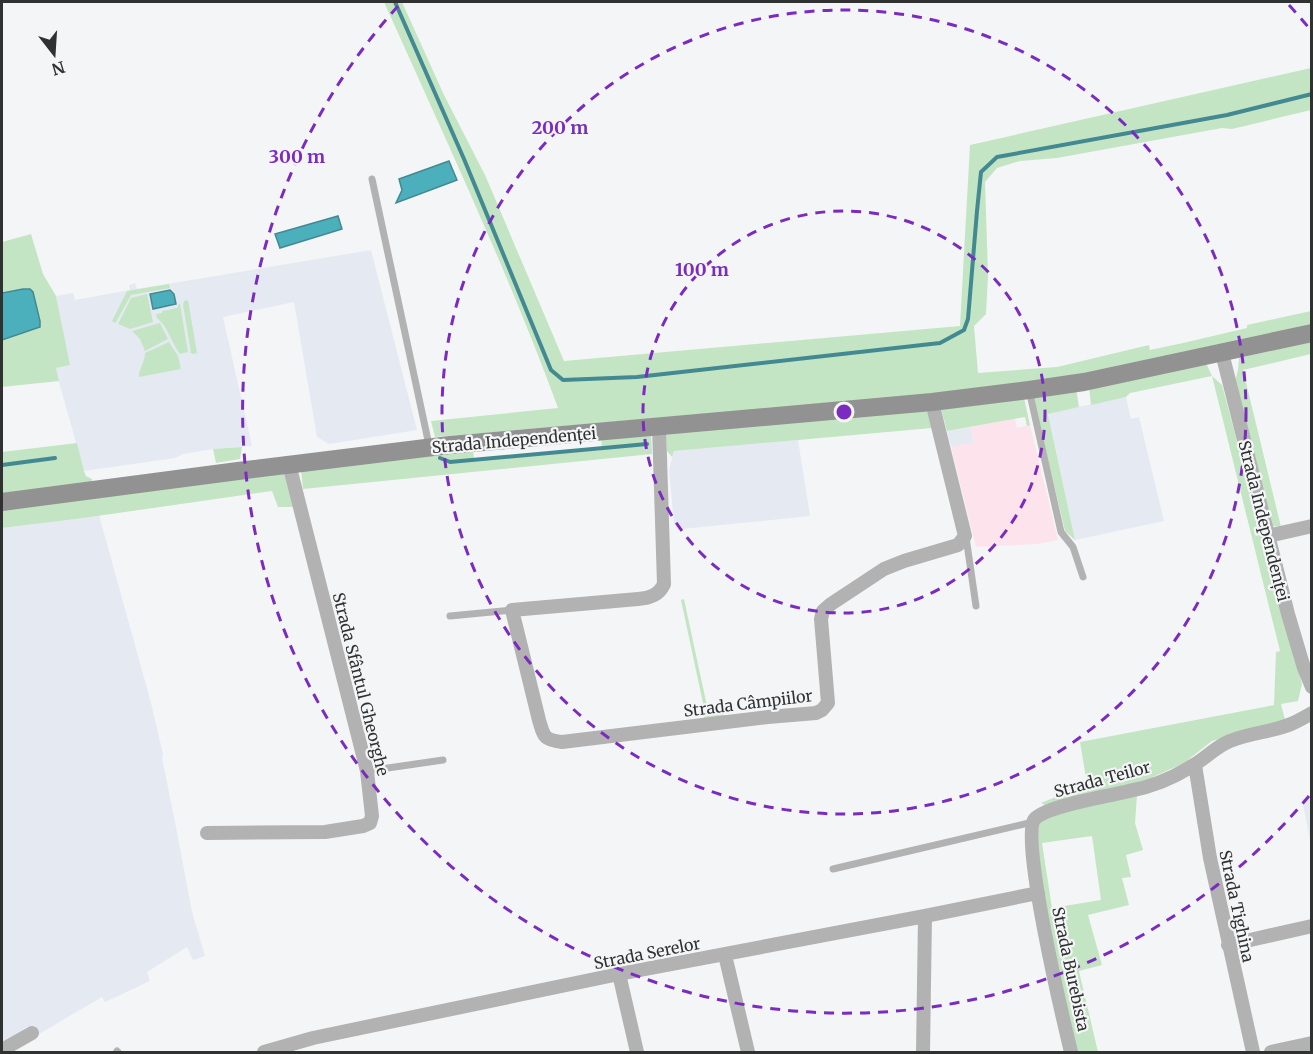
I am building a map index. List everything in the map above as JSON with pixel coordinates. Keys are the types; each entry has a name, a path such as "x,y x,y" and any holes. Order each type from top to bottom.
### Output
{"main road":[{"name":"Strada Independenței","path":"2,502 429,448 932,402 1029,390 1084,382 1311,333"}],"street":[{"name":"Strada Independenței","path":"1222,353 1287,614 1311,687"},
{"path":"932,402 965,536"},
{"path":"512,610 649,598 662,590 664,584 659,426"},
{"name":"Strada Sfântul Gheorghe","path":"207,833 325,832 363,826 370,823 372,816 367,771 289,464"},
{"path":"1268,536 1311,526"},
{"name":"Strada Câmpiilor","path":"512,610 539,720 544,735 550,741 562,742 816,713 828,703 820,619 823,611 884,569 958,545 965,536"},
{"name":"Strada Teilor","path":"1033,822 1039,815 1053,808 1136,790 1175,776 1230,741 1290,724 1311,713"},
{"name":"Strada Tighina","path":"1194,765 1210,858 1253,1053"},
{"path":"1033,822 1032,847 1038,893"},
{"name":"Strada Serelor","path":"264,1053 313,1038 619,974 1038,893"},
{"name":"Strada Burebista","path":"1038,893 1071,1053"},
{"path":"923,1053 925,916"},
{"path":"1228,945 1311,927"},
{"path":"725,955 748,1053"},
{"path":"619,974 637,1053"},
{"path":"2,1050 32,1034"},
{"path":"1271,1053 1311,1043"}],"lane":[{"path":"372,179 429,448"},
{"path":"1029,390 1061,532 1073,547 1083,577"},
{"path":"965,536 976,606"},
{"path":"450,616 512,610"},
{"path":"367,771 443,760"},
{"path":"833,869 1033,822"}],"shaded area":[{"path":"371,250 417,430 329,444 317,437 294,302 223,317 252,446 213,449 183,454 175,458 84,471 55,368 69,365 56,296 73,293 75,300 130,290 129,285 135,283 137,289"},
{"path":"1126,397 1131,419 1139,417 1164,521 1075,540 1048,413"},
{"path":"1015,419 1017,428 1030,425 1058,540 1037,544 976,547 951,447 974,443 971,427"},
{"path":"971,427 974,443 951,447 947,431"},
{"path":"798,440 810,516 682,529 674,523 669,470 674,451"},
{"path":"99,515 151,703 163,754 192,912 205,956 193,960 187,947 147,972 150,981 105,1002 102,997 34,1037 28,1027 2,1042 2,528"},
{"path":"1311,797 1312,840 1310,840 1302,799"}],"green space":[{"path":"384,2 402,2 444,95 485,175 564,361 960,326 970,145 1311,68 1311,110 1232,129 1222,128 1057,158 1020,161 997,168 985,182 988,275 986,314 974,326 978,373 1057,367 1149,345 1150,350 1311,311 1311,329 1136,367 978,391 435,437 431,421 558,408 496,254"},
{"path":"31,234 43,274 56,296 70,365 56,368 59,381 2,387 2,242"},
{"path":"169,284 170,288 131,295 116,322 112,321 127,291"},
{"path":"147,294 153,322 130,329 118,324 131,298"},
{"path":"188,300 197,353 193,354 183,305 184,301"},
{"path":"179,304 188,352 180,354 156,314 177,308"},
{"path":"160,323 168,339 145,351 140,339 132,331"},
{"path":"169,342 178,356 181,369 139,377 145,353"},
{"path":"1311,342 1311,354 1243,370 1281,527 1271,526 1235,381 1239,358"},
{"path":"1206,363 1212,376 1130,393 1126,397 1091,405 1089,388"},
{"path":"1212,376 1222,385 1302,684 1298,701 1281,704 1285,720 1212,741 1184,763 1144,781 1119,789 1045,805 1041,803 1087,784 1080,742 1274,705 1276,652 1280,651"},
{"path":"1076,388 1079,407 1048,414 1075,540 1065,531 1033,396"},
{"path":"1024,398 1030,425 1027,426 1025,417 947,431 941,408"},
{"path":"927,410 932,428 674,451 672,457 667,451 666,432"},
{"path":"651,433 652,454 303,489 301,470 473,448 474,460 602,450 601,437"},
{"path":"77,443 84,471 92,482 2,495 2,452"},
{"path":"242,447 240,459 216,463 213,449"},
{"path":"286,473 294,507 278,507 272,491 2,528 2,509"},
{"path":"684,599 707,706 728,717 704,720 704,708 681,600"},
{"path":"1137,795 1135,823 1143,850 1126,855 1131,877 1122,878 1129,905 1088,915 1102,965 1079,971 1098,1052 1077,1052 1065,1008 1035,843 1040,823 1048,815","holes":["1092,836 1101,900 1052,908 1042,843"]}],"water":[{"path":"449,161 457,180 396,203 402,190 399,179"},
{"path":"338,216 342,229 280,248 275,234"},
{"path":"30,289 33,292 40,327 2,340 2,293"},
{"path":"170,290 174,294 176,304 153,309 150,294"}],"waterway":[{"path":"395,2 464,159 551,370 563,380 637,377 940,343 964,330 968,319 981,172 997,157 1227,115 1312,94"},
{"path":"440,458 450,462 647,444"},
{"path":"2,465 55,458"}]}
